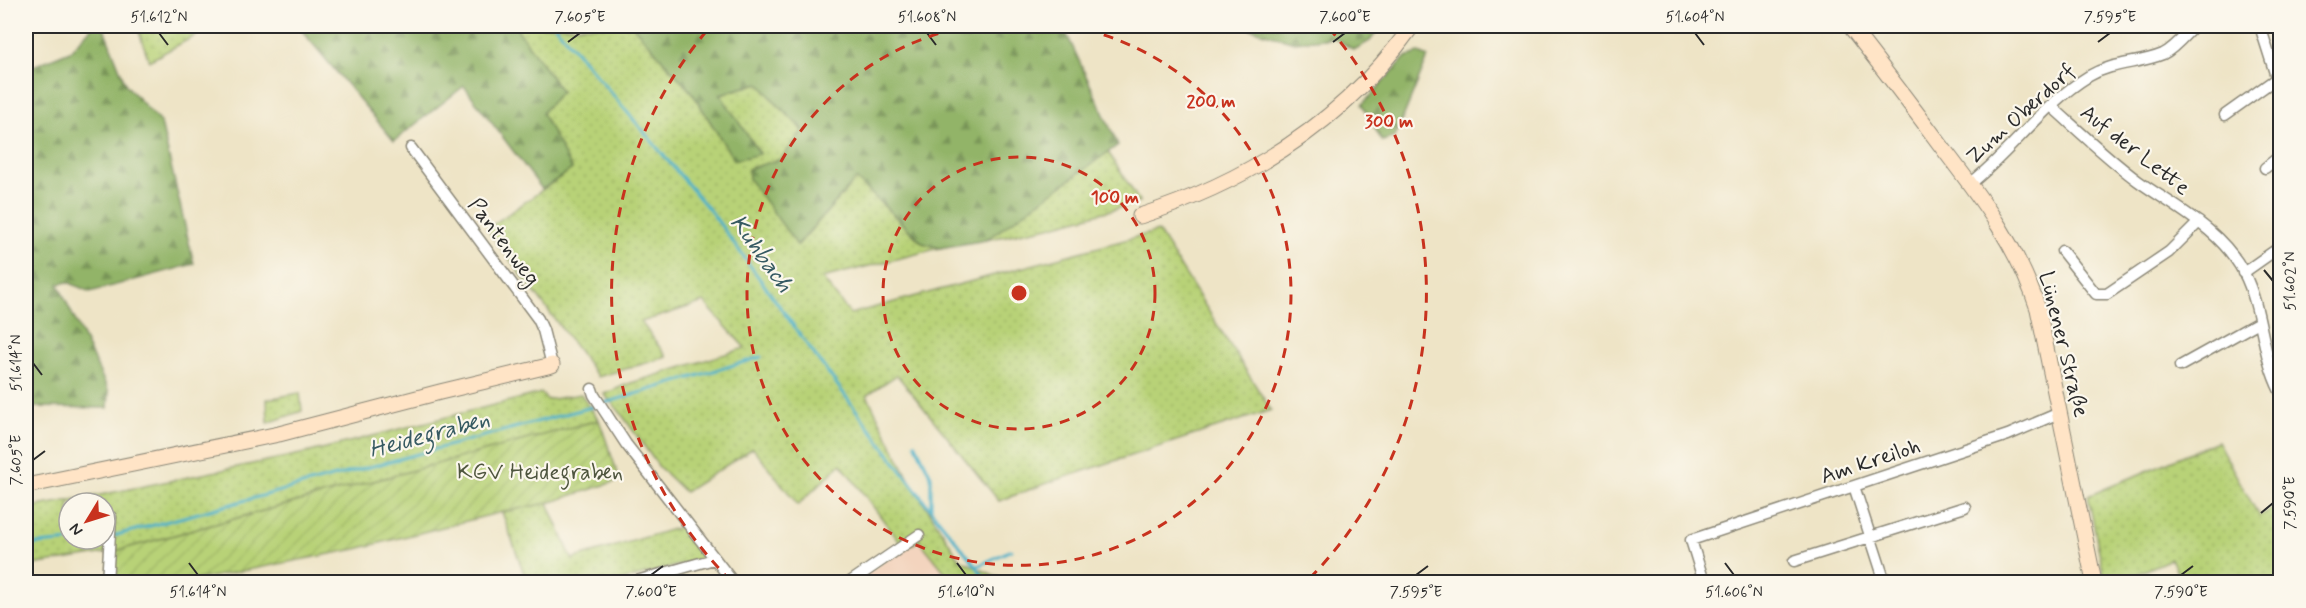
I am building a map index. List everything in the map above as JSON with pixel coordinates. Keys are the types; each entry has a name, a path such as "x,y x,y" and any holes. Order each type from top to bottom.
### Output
{"main road":[{"path":"1140,216 1216,188 1282,150 1351,95 1388,56 1412,26"},
{"name":"Lünener Straße","path":"1850,26 1970,184 2009,241 2030,284 2038,309 2094,582"},
{"path":"26,486 279,434 552,365"}],"street":[{"name":"Zum Oberdorf","path":"1970,184 1990,168 2051,106 2088,77 2103,69 2167,52 2191,26"},
{"path":"2260,26 2280,89"},
{"path":"2225,115 2277,78"},
{"name":"Auf der Lette","path":"2051,106 2125,170 2199,222 2225,246 2243,273 2273,376 2280,391"},
{"name":"Pantenweg","path":"411,148 538,319 552,365"},
{"path":"2265,168 2280,156"},
{"name":"Auf der Lette","path":"2062,251 2096,294 2107,294 2169,252 2199,222"},
{"path":"2243,273 2280,247"},
{"path":"2180,366 2259,322"},
{"path":"594,394 626,444 733,582"},
{"name":"Am Kreiloh","path":"1704,582 1691,540 2008,435 2059,413"},
{"path":"1854,486 1885,582"},
{"path":"1794,561 1965,507"},
{"path":"849,582 919,535"},
{"path":"107,582 109,551"},
{"path":"633,582 714,559"}],"shaded area":[{"path":"919,539 953,582 854,582"},
{"path":"34,564 34,582 26,582 26,566"}],"green space":[{"path":"93,26 103,26 126,85 161,123 194,264 90,292 68,282 58,284 109,392 108,408 26,407 26,69 70,51"},
{"path":"137,26 213,26 149,61"},
{"path":"298,26 515,26 561,91 542,113 572,169 542,189 464,86 394,141"},
{"path":"515,26 633,26 693,94 734,160 760,153 719,95 759,83 804,130 781,159 748,169 798,245 856,179 922,243 940,248 822,278 850,314 1158,231 1271,410 1053,481 999,501 897,375 867,395 910,481 960,560 1009,582 953,582 919,540 905,549 841,464 798,505 753,448 685,492 659,467 620,412 604,394 628,384 745,348 704,302 641,322 667,357 598,377 487,229 572,169 541,113 561,91"},
{"path":"633,26 1063,26 1118,145 986,240 940,248 923,243 856,179 797,245 749,179 748,169 781,159 803,130 759,83 720,94 760,154 734,160 693,94"},
{"path":"1242,26 1381,26 1370,41 1354,50 1334,38 1294,42"},
{"path":"1419,53 1428,57 1395,137 1382,141 1362,105 1406,57"},
{"path":"1108,152 1140,202 1049,227 986,240"},
{"path":"300,393 302,411 268,423 267,399"},
{"path":"541,393 547,400 581,394 599,420 117,551 117,492 306,453"},
{"name":"KGV Heidegraben","path":"599,420 620,480 548,503 502,512 356,549 185,582 111,582 112,552"},
{"path":"2217,441 2259,516 2280,504 2280,582 2182,582 2171,559 2119,582 2105,582 2088,496"},
{"path":"57,503 57,551 116,551 26,566 26,508"},
{"path":"548,503 572,559 683,526 705,558 616,582 527,582 502,512"}],"waterway":[{"name":"Kuhbach","path":"555,26 712,213 817,358 987,582"},
{"name":"Heidegraben","path":"117,535 588,408 761,357"},
{"name":"Kuhbach","path":"915,443 931,476 931,510"},
{"name":"Heidegraben","path":"26,545 57,542"},
{"name":"Kuhbach","path":"978,566 1011,550"}]}
